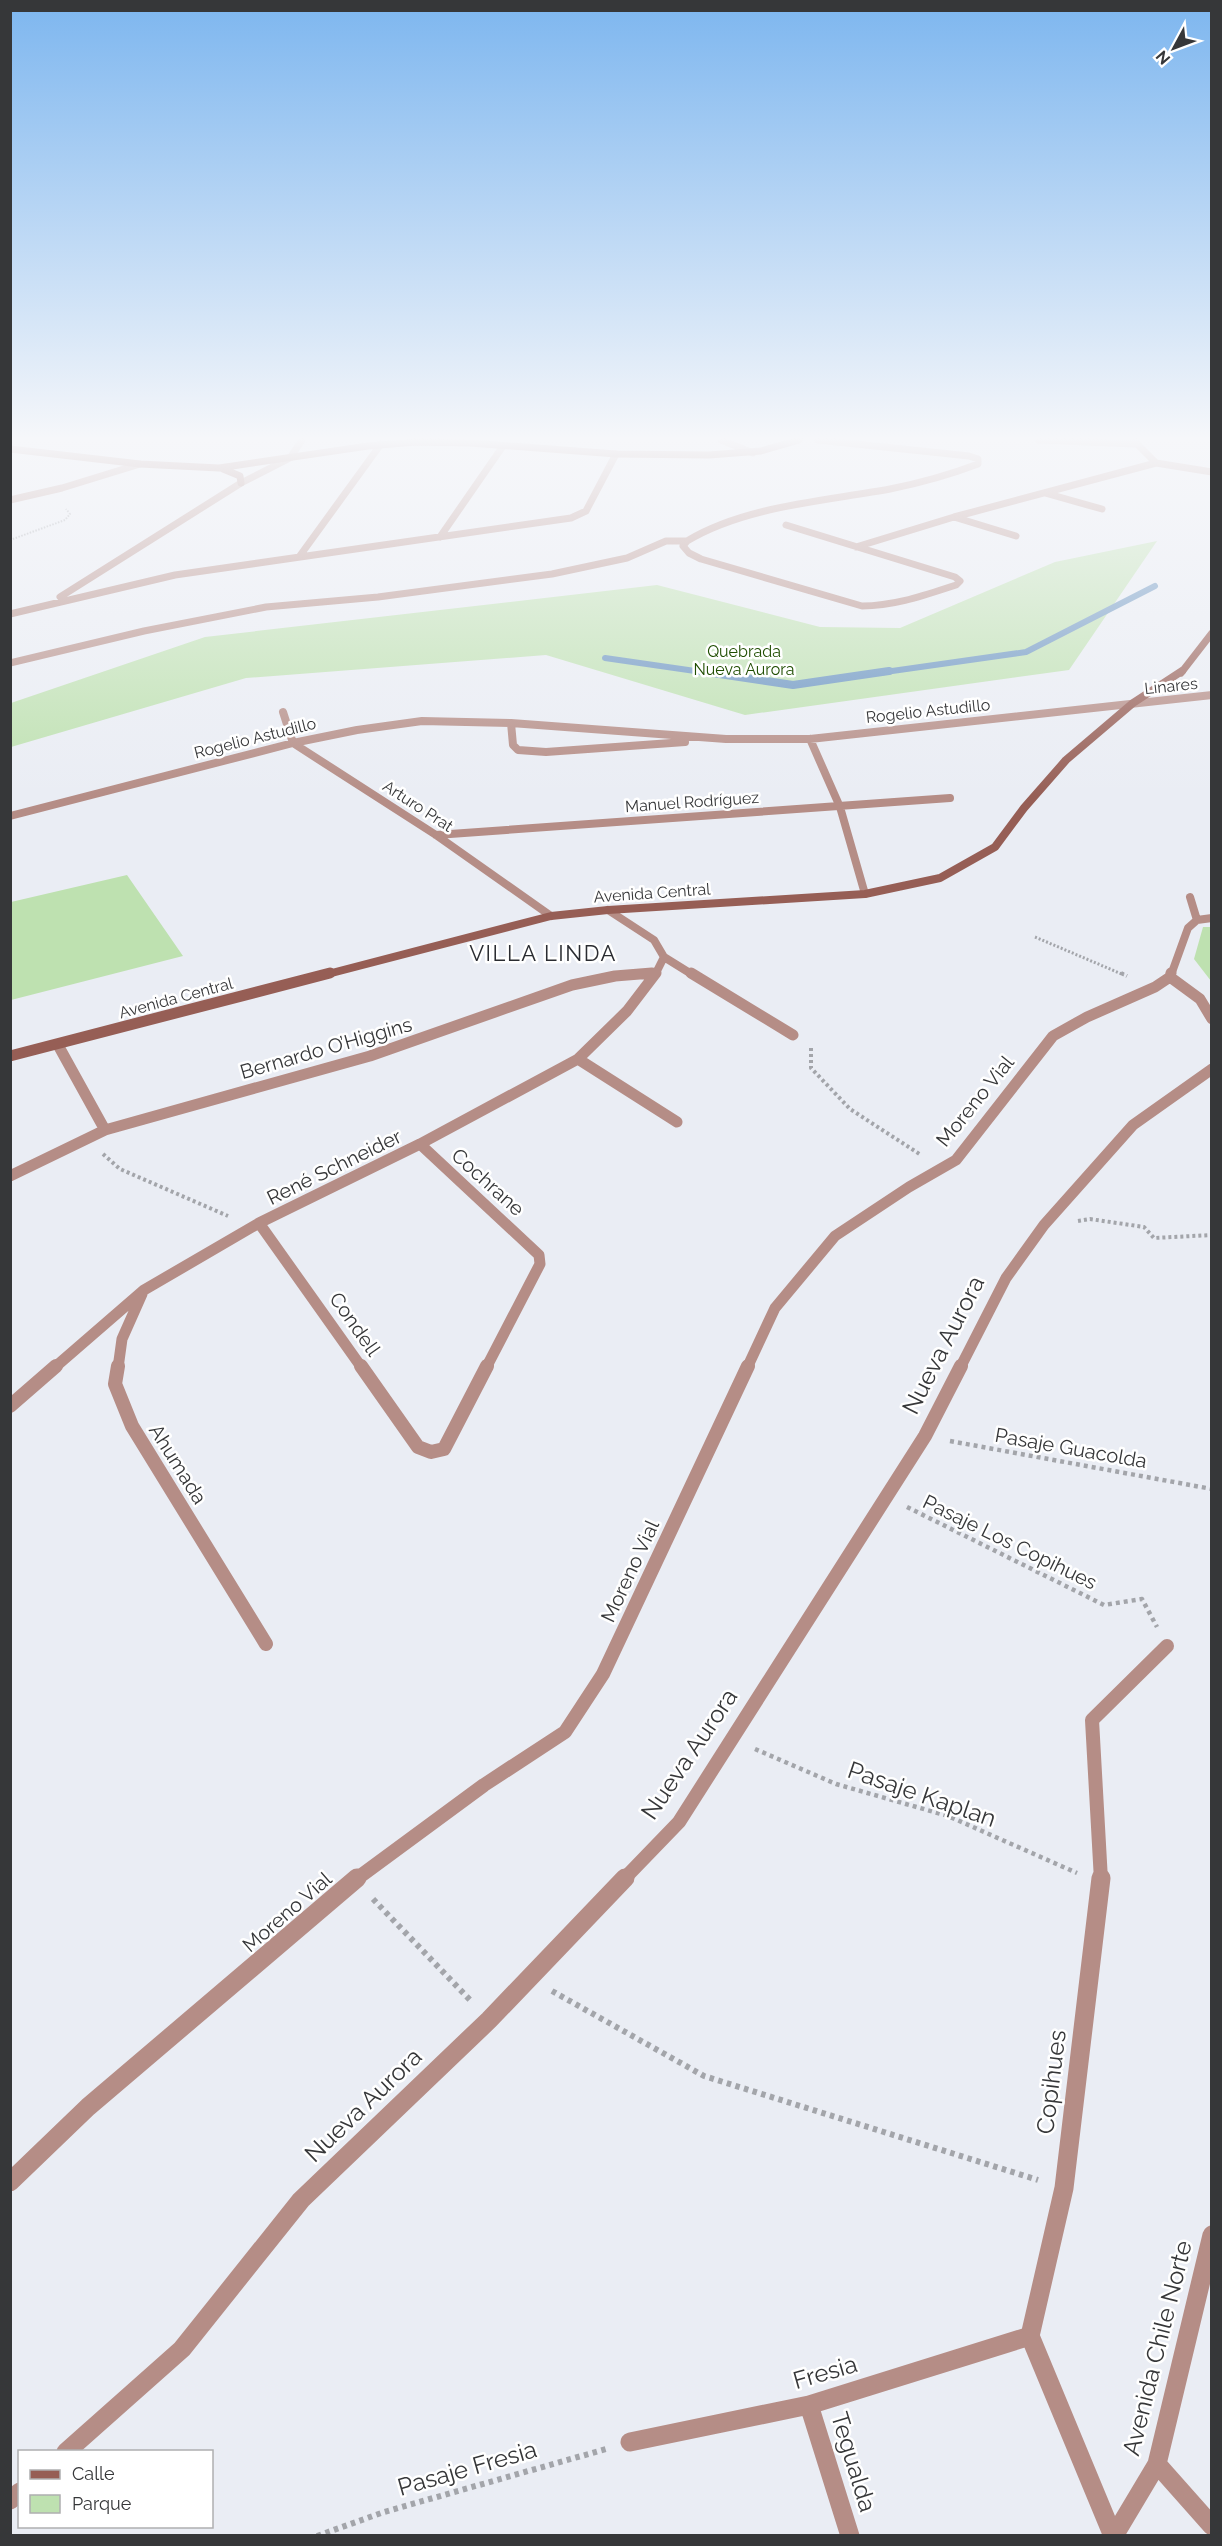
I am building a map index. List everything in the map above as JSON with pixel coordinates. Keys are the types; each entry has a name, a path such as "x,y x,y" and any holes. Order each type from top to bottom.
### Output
{"street":[{"path":"52,603 122,559"},
{"path":"10,614 175,575 287,559"},
{"path":"10,663 144,631 266,607 378,597 552,574 623,559"},
{"path":"706,559 733,569 862,606 879,607 895,604 956,585 960,581 955,577 895,559"},
{"name":"Avenida Central","path":"10,1056 551,916 608,910 865,894 940,878 995,847 1024,808 1066,760 1133,703 1179,675 1212,633"},
{"name":"Linares","path":"1133,703 1212,695"},
{"name":"Rogelio Astudillo","path":"511,723 513,745 518,750 546,752 726,739 810,739 1133,703"},
{"path":"284,712 293,743"},
{"name":"Rogelio Astudillo","path":"10,816 293,743 357,730 422,721 511,723 726,739"},
{"path":"810,739 840,807 865,894"},
{"name":"Arturo Prat","path":"293,743 436,835 551,916"},
{"name":"Manuel Rodríguez","path":"436,835 950,798"},
{"path":"1190,897 1204,919 1188,928 1170,976 1190,989 1208,1008 1212,1019"},
{"path":"608,910 654,940 664,957 791,1034"},
{"name":"René Schneider","path":"10,1406 144,1290 256,1225 420,1144 578,1059 627,1011 657,973 664,957"},
{"name":"Bernardo O’Higgins","path":"10,1176 105,1130 369,1056 572,986 615,976 657,973"},
{"name":"Moreno Vial","path":"10,2182 88,2107 355,1880 483,1785 565,1732 603,1674 776,1308 835,1236 909,1187 956,1160 1053,1036 1087,1017 1155,987 1170,976"},
{"path":"58,1045 105,1130"},
{"path":"578,1059 677,1122"},
{"name":"Nueva Aurora","path":"67,2450 182,2349 301,2200 489,2020 679,1822 925,1436 1006,1278 1044,1225 1133,1125 1212,1069"},
{"name":"Cochrane","path":"418,1447 431,1452 444,1449 540,1264 539,1255 532,1246 420,1144"},
{"name":"Condell","path":"256,1225 418,1447"},
{"name":"Ahumada","path":"144,1290 122,1339 115,1384 132,1426 266,1644"},
{"name":"Copihues","path":"1030,2336 1064,2188 1101,1883 1092,1720 1167,1646"},
{"name":"Avenida Chile Norte","path":"1113,2535 1157,2464 1212,2235"},
{"path":"1030,2336 1113,2535"},
{"name":"Fresia","path":"630,2442 809,2405 1030,2336"},
{"name":"Tegualda","path":"809,2405 850,2535"},
{"path":"1157,2464 1212,2526"}],"path":[{"path":"1035,937 1155,987"},
{"path":"791,1034 815,1032 810,1051 811,1068 850,1109 899,1143 944,1167"},
{"path":"86,1139 120,1169 256,1225"},
{"path":"1074,1221 1090,1219 1144,1227 1154,1238 1212,1235"},
{"name":"Pasaje Guacolda","path":"925,1436 1212,1489"},
{"name":"Pasaje Los Copihues","path":"886,1497 1104,1605 1142,1599 1167,1646"},
{"name":"Pasaje Kaplan","path":"732,1739 836,1784 948,1816 1101,1883"},
{"path":"355,1880 489,2020"},
{"path":"528,1978 704,2076 1064,2188"},
{"name":"Pasaje Fresia","path":"317,2535 384,2512 630,2442"}],"green space":[{"name":"Quebrada Nueva Aurora","path":"1070,559 1145,559 1069,670 745,715 546,655 246,678 11,747 11,703 205,637 657,585 820,627 900,628 1055,562"},
{"path":"127,875 183,956 11,1000 11,902"},
{"path":"1203,927 1211,927 1211,981 1194,959"}],"waterway":[{"path":"878,673 1026,652 1155,586"},
{"path":"605,658 709,673"},
{"path":"699,671 793,685 889,671"}],"district":[{"name":"VILLA LINDA","path":"543,953"}]}
